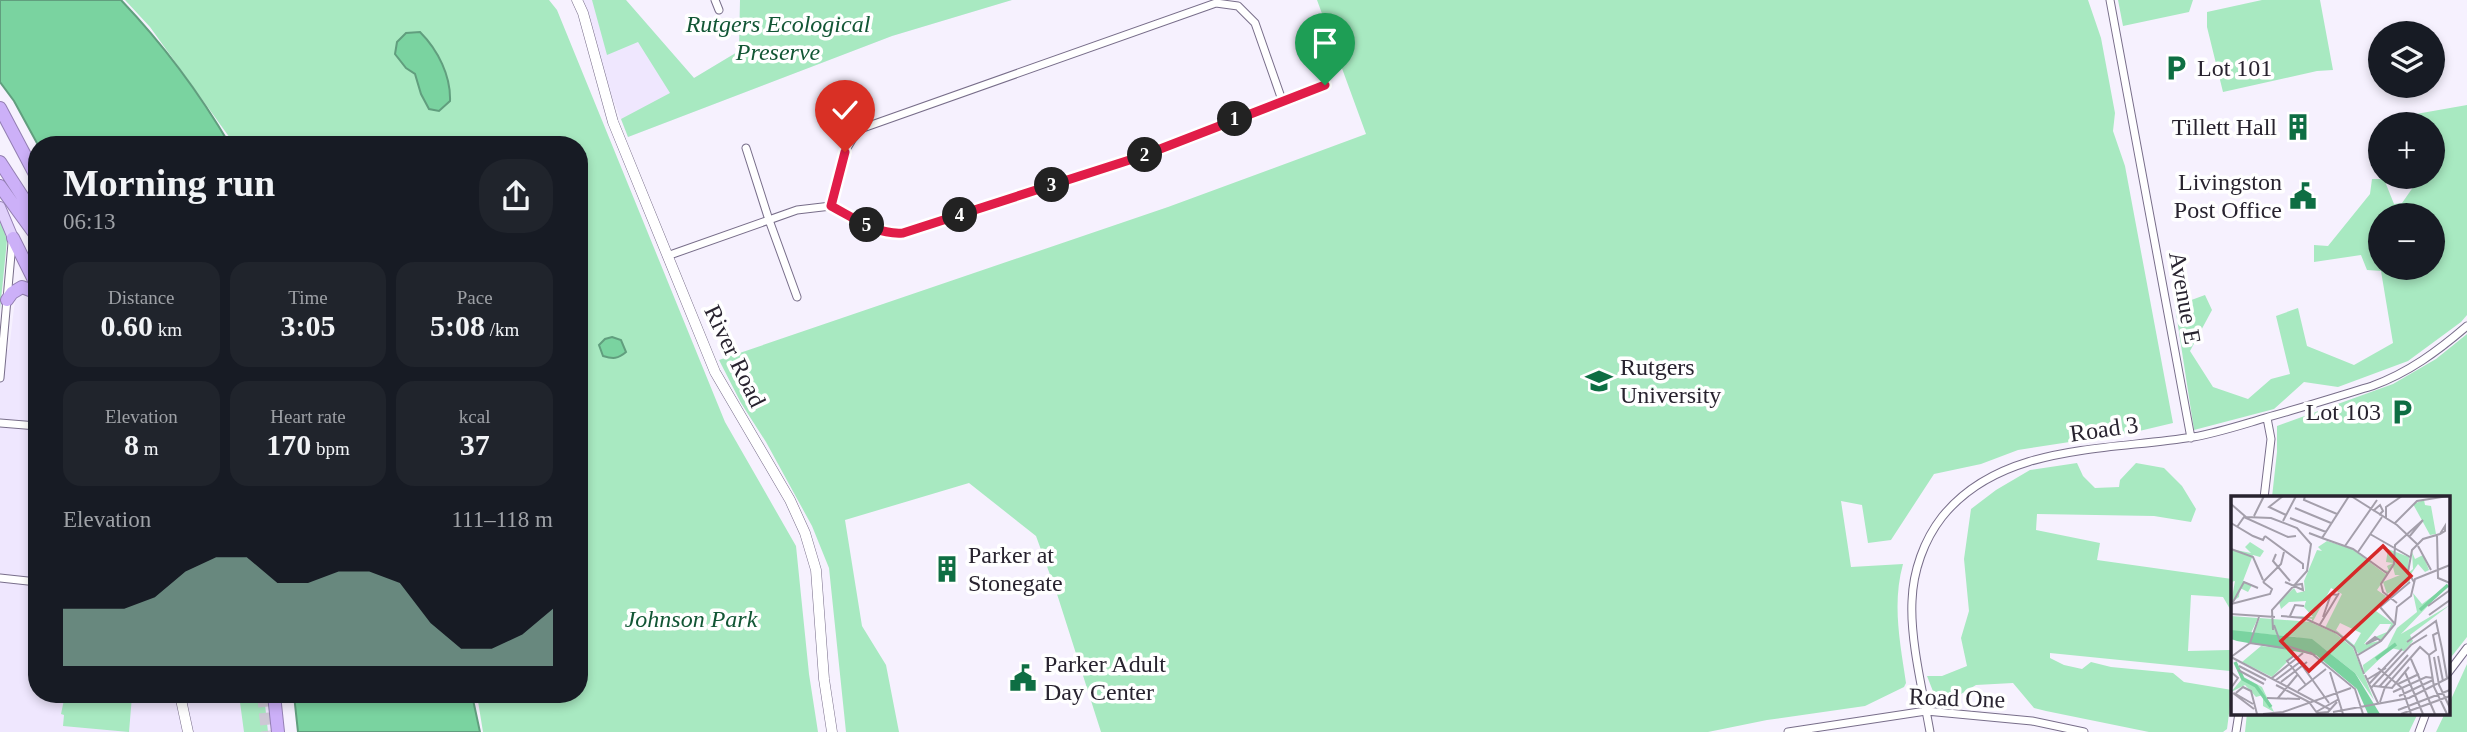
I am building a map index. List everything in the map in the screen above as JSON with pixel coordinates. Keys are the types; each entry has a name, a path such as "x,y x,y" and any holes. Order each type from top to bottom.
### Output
{"highway":[{"path":"0,108 28,161"},
{"path":"0,160 28,196"},
{"path":"0,160 28,205"},
{"path":"0,186 28,226"},
{"path":"13,239 28,268"},
{"path":"7,300 22,287 28,289"},
{"path":"275,703 278,732"}],"main road":[{"path":"0,207 13,239"}],"street":[{"name":"River Road","path":"578,0 613,122 667,257 724,390 790,500 805,533 816,570 823,670 832,732"},
{"path":"715,0 719,10"},
{"name":"Avenue E","path":"2109,0 2191,438"},
{"path":"831,206 845,152 853,137 863,128 1216,3 1238,6 1255,23 1282,100"},
{"path":"667,257 797,210 831,206 891,234 912,231 1142,156 1325,85"},
{"path":"746,148 768,220 797,298"},
{"path":"0,378 1,344 13,239"},
{"name":"Road 3","path":"1930,732 1912,620 1912,598 1925,546 1935,527 1968,490 2004,469 2024,463 2076,452 2191,438 2372,386 2398,376 2434,353 2467,326"},
{"path":"2263,496 2271,439 2267,418"},
{"path":"0,423 28,425"},
{"path":"0,579 28,581"},
{"path":"2450,670 2467,648"},
{"path":"182,703 188,732"},
{"name":"Road One","path":"1788,732 1926,712 2032,721 2084,732"},
{"path":"2236,732 2238,714"},
{"path":"2419,732 2426,714"}],"shaded area":[{"path":"0,0 121,0 180,70 224,136 33,136 0,82"},
{"name":"Rutgers Ecological Preserve","path":"583,0 626,0 694,78 739,51 740,0 1012,0 892,36 628,137 612,97"},
{"path":"420,32 438,55 446,73 450,101 439,111 429,109 415,74 406,68 395,54 397,42 406,33"},
{"path":"16,292 28,294 28,703 273,703 276,732 0,732 0,349 9,350"},
{"path":"612,337 621,340 626,352 615,358 603,356 599,345"},
{"path":"295,703 474,703 480,732 298,732"}],"green space":[{"name":"Johnson Park","path":"125,0 549,0 557,10 725,422 796,546 809,674 818,732 483,732 478,703 588,703 588,136 229,136 150,27"},
{"name":"Rutgers Ecological Preserve","path":"592,0 626,0 694,78 739,51 740,0 1012,0 892,36 628,137 621,119 670,93 638,42 607,55"},
{"name":"Rutgers University","path":"1317,0 2088,0 2101,38 2115,113 2113,131 2125,166 2173,423 2135,432 2018,450 1981,464 1934,474 1891,540 1868,543 1862,505 1841,501 1851,567 1903,564 1898,608 1906,683 1904,687 1865,706 1767,720 1708,732 1101,732 1036,536 969,483 845,520 862,626 886,665 899,732 846,732 829,568 812,526 719,360 1168,207 1366,134"},
{"path":"2118,0 2193,0 2189,12 2123,26"},
{"path":"2262,0 2320,0 2333,70 2317,71 2223,92 2207,27 2207,12"},
{"path":"2467,105 2467,315 2461,322 2408,361 2338,387 2304,382 2274,409 2194,430 2175,306 2205,295 2212,310 2190,351 2213,387 2248,399 2271,379 2290,374 2276,316 2298,308 2307,346 2354,365 2393,343 2382,280 2445,280 2445,203 2402,203 2412,189 2445,189 2445,112 2427,112"},
{"path":"2371,189 2388,189 2394,203 2368,203 2368,270 2361,255 2314,262 2314,245 2328,246 2370,194"},
{"path":"0,217 7,240 0,310"},
{"path":"2467,334 2467,637 2450,658 2450,496 2272,496 2277,426 2393,384 2436,359"},
{"path":"2077,463 2083,476 2095,488 2119,487 2120,480 2136,463 2164,468 2182,486 2196,509 2191,522 2154,516 2037,514 2036,530 2100,543 2097,560 2231,579 2230,609 2223,597 2191,595 2188,651 2231,651 2230,671 2050,653 2050,658 2082,669 2091,662 2111,667 2173,673 2184,682 2231,690 2227,729 2223,732 2149,732 2046,711 2034,708 2013,683 1976,685 1946,703 1936,699 1927,676 1942,676 1967,666 1961,638 1969,611 1964,559 1971,509 2030,470"},
{"path":"2467,664 2467,732 2436,732 2445,714 2450,714 2450,702"},
{"path":"63,703 131,703 129,732 63,726 64,715 61,714"},
{"path":"240,703 265,703 268,732 244,732"},
{"path":"2247,714 2418,714 2409,732 2245,732"}],"tunnel":[{"path":"264,703 267,732"}],"place":[{"name":"Lot 101","path":"2176,68"},
{"name":"Tillett Hall","path":"2298,127"},
{"name":"Livingston Post Office","path":"2303,196"},
{"name":"Rutgers University","path":"1599,381"},
{"name":"Lot 103","path":"2402,412"},
{"name":"Parker at Stonegate","path":"947,569"},
{"name":"Parker Adult Day Center","path":"1023,678"}],"route":[{"path":"845,152 831,206 868,226 891,234 903,233 1142,156 1325,85"}]}
